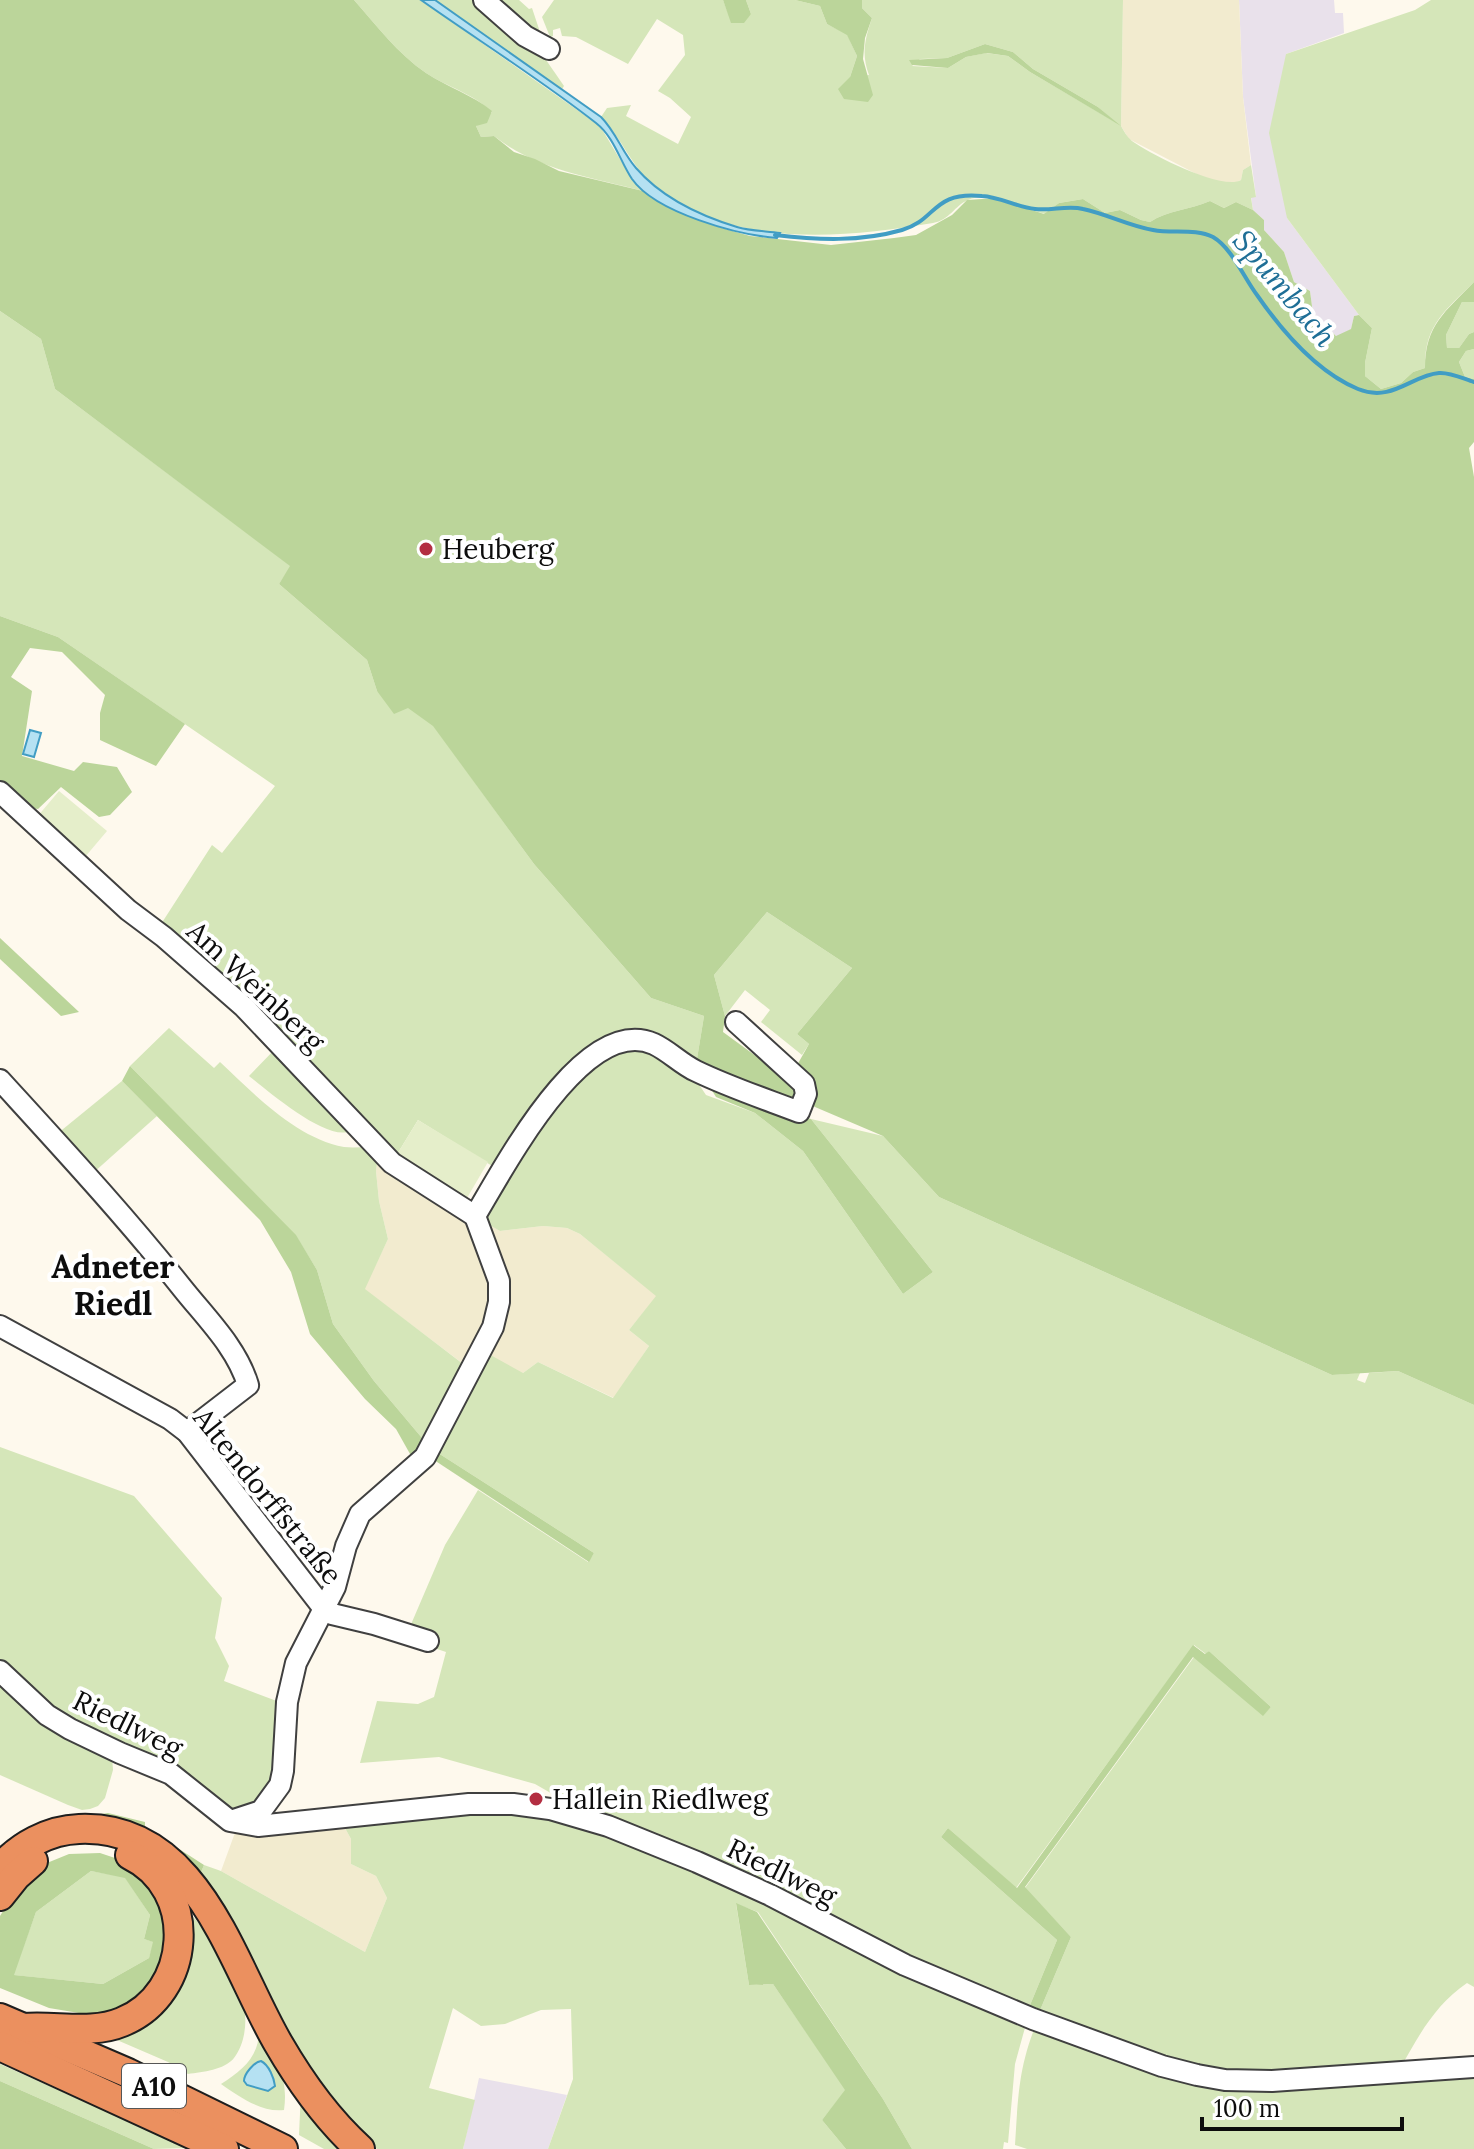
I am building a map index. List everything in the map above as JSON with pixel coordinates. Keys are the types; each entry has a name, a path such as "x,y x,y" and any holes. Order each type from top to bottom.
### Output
{"highway":[{"path":"0,1869 33,1842 73,1829 116,1832 139,1840 166,1858 207,1905 264,2019 297,2073 360,2149"},
{"path":"0,1896 23,1869 45,1853 66,1846 99,1845 134,1857 149,1867 172,1898 180,1937 173,1974 159,1995 139,2014 101,2028 12,2023"},
{"name":"A10","path":"12,2023 128,2073 283,2149"},
{"name":"A10","path":"0,2046 224,2149"}],"street":[{"path":"484,0 525,36 549,49"},
{"name":"Am Weinberg","path":"0,792 128,910 244,1007 392,1163 475,1216"},
{"path":"230,1821 261,1811 280,1785 287,1702 296,1663 335,1587 346,1546 360,1514 425,1457 493,1327 499,1302 499,1281 475,1216 541,1112 574,1072 612,1044 631,1040 653,1044 695,1071 799,1112 806,1094 804,1084 736,1022"},
{"path":"0,1080 130,1222 231,1348 248,1385 187,1432"},
{"name":"Altendorffstraße","path":"0,1326 170,1419 187,1432 324,1609"},
{"path":"324,1609 332,1614 428,1641"},
{"name":"Riedlweg","path":"0,1671 47,1715 94,1741 171,1774 230,1821 258,1826 469,1804 513,1804 550,1809 608,1826 697,1862 770,1895 905,1965 1018,2013 1174,2069 1245,2082 1474,2067"}],"shaded area":[{"path":"1123,0 1239,0 1243,97 1251,165 1243,170 1241,180 1233,184 1208,180 1129,139 1121,126"},
{"path":"1239,0 1334,0 1335,13 1343,13 1344,33 1286,54 1287,218 1359,315 1354,316 1351,329 1337,337 1313,314 1310,291 1294,282 1284,252 1264,230 1264,220 1253,210 1251,197 1256,197 1243,97"},
{"path":"378,1155 500,1231 543,1226 567,1228 580,1234 657,1296 629,1330 649,1346 614,1398 538,1362 523,1373 474,1372 364,1289 388,1239 379,1201"},
{"path":"340,1819 351,1839 351,1864 376,1876 387,1898 365,1952 221,1871 236,1830"},
{"path":"479,2078 567,2095 548,2149 463,2149"}],"green space":[{"path":"0,0 354,0 406,57 434,78 492,111 487,123 476,126 481,137 494,136 514,152 559,171 643,191 671,208 750,236 831,245 916,235 952,215 967,200 996,198 1044,214 1059,203 1083,199 1105,213 1120,210 1150,222 1210,201 1224,208 1236,202 1253,210 1264,220 1264,230 1284,252 1294,282 1310,291 1313,314 1336,336 1351,329 1354,316 1359,315 1372,328 1365,376 1381,389 1401,383 1413,372 1425,368 1433,330 1446,311 1474,282 1474,302 1462,302 1446,335 1447,348 1459,348 1474,332 1474,349 1466,351 1459,362 1465,377 1474,379 1474,442 1469,448 1474,477 1474,1405 1398,1371 1332,1375 939,1197 883,1136 808,1104 796,1067 809,1044 797,1034 852,968 767,912 714,975 725,1016 723,1032 798,1087 790,1113 811,1119 933,1272 903,1294 803,1151 755,1113 716,1097 696,1065 704,1016 651,998 534,864 433,726 408,708 394,714 377,691 367,660 279,584 290,566 55,389 41,339 0,311"},
{"path":"354,0 421,0 600,126 633,181 643,191 546,165 494,136 481,137 476,126 492,112 477,100 434,78 406,57"},
{"path":"435,0 480,0 544,57 564,86 561,91"},
{"path":"488,0 519,0 529,9 532,8 542,38"},
{"path":"554,0 723,0 732,23 751,14 746,0 795,0 820,6 827,24 847,34 857,56 850,77 869,75 865,46 872,18 862,8 862,0 1123,0 1121,126 1124,132 1132,141 1154,154 1186,170 1218,180 1241,180 1243,170 1251,165 1256,197 1251,198 1253,210 1236,202 1224,208 1210,201 1150,222 1120,210 1105,213 1083,199 1059,203 1045,214 1006,201 977,197 933,223 863,232 790,234 755,230 721,221 688,208 657,188 641,172 601,117 607,108 631,105 626,116 678,144 691,117 658,91 685,55 683,35 657,19 628,64 576,37 562,36 560,28 553,30 550,37 542,17","holes":["985,44 1013,52 1033,69 1098,107 1115,122 1008,56 986,53 966,57 948,68 912,66 920,59 947,58"]},
{"path":"723,0 746,0 751,14 744,23 731,23"},
{"path":"795,0 862,0 862,8 872,18 865,38 863,59 873,95 868,102 844,99 838,89 850,77 857,56 847,35 827,24 820,6"},
{"path":"1431,0 1474,0 1474,282 1446,310 1433,329 1428,340 1425,368 1413,372 1401,383 1381,389 1365,376 1372,328 1287,218 1269,133 1286,54 1415,10"},
{"path":"985,44 1013,52 1033,69 1098,107 1121,126 1008,56 987,53 966,57 948,68 912,65 909,60 947,58"},
{"path":"1462,302 1474,302 1474,332 1459,348 1447,349 1446,335"},
{"path":"0,311 41,339 55,389 291,566 279,584 367,660 377,691 408,707 433,725 534,864 651,998 704,1016 696,1065 614,1038 497,1169 418,1120 396,1156 163,927 163,921 212,845 222,853 275,786 58,637 0,616"},
{"path":"1474,349 1474,379 1465,377 1459,362 1466,351"},
{"path":"0,616 58,637 185,724 156,766 100,740 100,713 105,695 62,652 30,648 11,677 32,691 22,756 74,771 83,762 117,767 132,792 110,815 99,817 61,787 38,809 31,808 0,784"},
{"path":"59,791 107,831 85,857 37,817"},
{"path":"767,912 852,968 797,1034 809,1044 802,1055 761,1022 770,1010 745,990 725,1016 714,975"},
{"path":"0,938 79,1012 61,1016 0,959"},
{"path":"169,1028 214,1068 220,1062 293,1125 326,1142 344,1147 370,1147 378,1155 379,1201 388,1239 365,1289 467,1367 426,1447 333,1324 317,1270 296,1236 130,1066"},
{"path":"278,1046 352,1130 342,1133 314,1123 249,1076"},
{"path":"644,1046 682,1068 687,1078 692,1074 706,1095 755,1113 803,1151 903,1294 933,1272 811,1119 883,1136 939,1197 1332,1375 1360,1373 1357,1380 1365,1383 1369,1373 1398,1371 1474,1405 1474,1987 1467,1983 1446,2001 1421,2032 1401,2067 1310,2076 1193,2071 1038,2015 1071,1937 1025,1888 1194,1657 1263,1715 1271,1707 1209,1651 1206,1654 1194,1645 1016,1888 948,1828 941,1837 1057,1940 1028,2010 596,1819 535,1784 439,1757 360,1763 377,1701 418,1704 434,1697 446,1652 428,1646 409,1629 445,1545 478,1490 588,1562 594,1553 435,1451 485,1352 523,1373 538,1362 613,1398 649,1346 629,1330 656,1296 580,1234 567,1228 543,1226 500,1231 479,1219 538,1124 610,1049"},
{"path":"130,1066 296,1235 317,1270 333,1324 374,1381 422,1438 426,1447 414,1461 396,1429 365,1399 310,1334 291,1272 260,1220 122,1081"},
{"path":"122,1081 157,1116 93,1173 57,1134"},
{"path":"418,1120 488,1162 467,1198 396,1156"},
{"path":"0,1447 134,1496 222,1598 215,1638 229,1666 224,1681 282,1703 280,1766 262,1803 238,1814 81,1731 0,1663"},
{"path":"435,1451 594,1553 589,1562 431,1458"},
{"path":"1193,1645 1205,1654 1209,1651 1271,1707 1263,1716 1193,1657 1025,1887 1071,1937 1038,2015 1028,2010 1057,1940 941,1837 948,1828 1017,1888"},
{"path":"0,1678 112,1756 113,1770 105,1798 98,1806 82,1810 0,1775"},
{"path":"517,1808 610,1831 1026,2024 1015,2064 1008,2143 1004,2142 1003,2149 912,2149 883,2099 758,1912 736,1904 749,1985 773,1984 846,2090 822,2120 846,2149 548,2149 573,2079 571,2009 541,2010 505,2024 481,2026 453,2008 429,2088 475,2100 463,2149 377,2149 325,2087 302,2053 199,1877 204,1865 221,1871 365,1952 387,1898 376,1876 351,1864 351,1839 340,1819"},
{"path":"108,1813 145,1822 145,1827 204,1865 199,1877 79,1817"},
{"path":"100,1853 127,1862 168,1911 163,1973 136,2006 109,2018 49,2008 0,1988 0,1916 22,1881 42,1865 69,1854","holes":["91,1871 125,1878 150,1915 144,1939 153,1942 149,1958 103,1984 14,1975 36,1912"]},
{"path":"91,1871 125,1877 150,1915 144,1939 154,1942 149,1958 103,1984 13,1975 36,1912"},
{"path":"736,1903 757,1912 883,2099 912,2149 846,2149 822,2120 845,2090 773,1984 749,1985"},
{"path":"181,1905 200,1925 225,1964 243,2004 245,2017 243,2039 230,2062 219,2068 188,2074 103,2034 120,2030"},
{"path":"1035,2027 1181,2074 1474,2070 1474,2149 1027,2149 1015,2145 1017,2114 1022,2071"},
{"path":"259,2028 283,2077 284,2110 259,2106 221,2084 249,2061 257,2047"},
{"path":"0,2064 188,2148 154,2149 0,2081"},
{"path":"0,2081 154,2149 0,2149"},
{"path":"301,2091 349,2149 324,2149 299,2135"}],"water":[{"path":"421,0 435,0 601,117 636,168 669,197 723,222 780,233 777,238 720,227 659,202 632,179 612,142 596,123"},
{"path":"30,730 41,733 34,757 23,754"},
{"path":"261,2061 269,2069 275,2086 268,2091 247,2085 244,2081 250,2069"}],"waterway":[{"name":"Spumbach","path":"775,235 839,239 886,234 913,225 944,202 966,196 989,197 1035,209 1077,208 1153,230 1199,233 1213,237 1226,248 1289,336 1343,382 1358,389 1381,393 1439,373 1474,382"}],"place":[{"name":"Heuberg","path":"426,549"},
{"name":"Hallein Riedlweg","path":"536,1799"}],"district":[{"name":"Adneter Riedl","path":"113,1284"}]}
